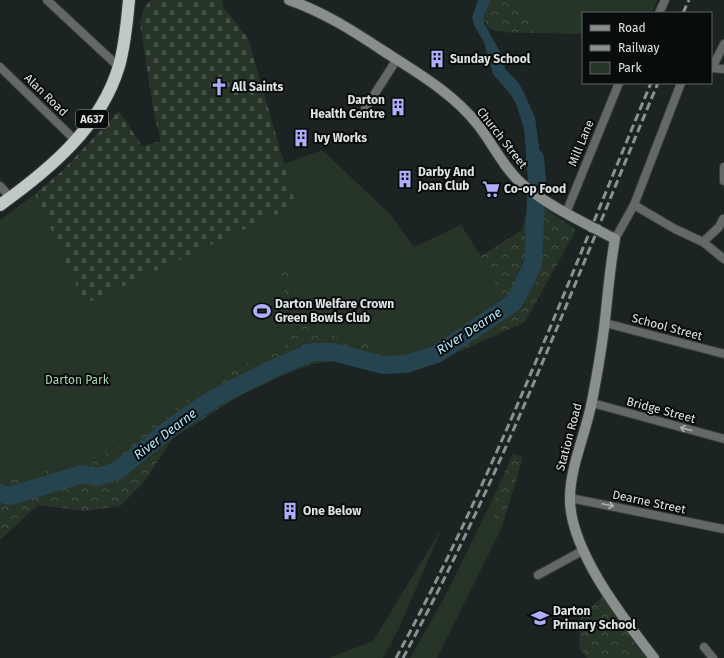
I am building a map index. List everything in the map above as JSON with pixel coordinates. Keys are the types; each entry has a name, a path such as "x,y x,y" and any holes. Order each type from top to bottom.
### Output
{"highway":[{"name":"A637","path":"0,205 48,169 76,141 108,92 119,67 125,41 129,0"}],"main road":[{"name":"Church Street","path":"289,0 333,20 397,59 444,92 478,124 510,173 528,188 566,213 615,239"},
{"name":"Station Road","path":"615,239 605,323 592,403 572,478 570,498 582,551 628,625 654,658"}],"street":[{"path":"47,0 119,67"},
{"path":"660,12 666,0"},
{"path":"712,66 724,44"},
{"path":"365,109 397,59"},
{"name":"Alan Road","path":"0,67 76,141"},
{"path":"712,68 724,70"},
{"name":"Mill Lane","path":"566,213 619,84"},
{"name":"Station Road","path":"615,239 634,205 681,84"},
{"path":"724,167 724,181"},
{"path":"0,186 11,198"},
{"path":"634,205 675,229 703,242 724,259"},
{"path":"703,242 719,227 723,219"},
{"name":"School Street","path":"605,323 724,354"},
{"name":"Bridge Street","path":"592,403 724,439"},
{"name":"Dearne Street","path":"570,498 724,529"},
{"path":"538,575 582,551"},
{"path":"704,646 713,658"}],"green space":[{"path":"151,0 222,0 223,7 248,38 296,205 85,304 35,194 62,171 119,111 142,146 161,141 154,114 140,23 144,8"},
{"path":"491,0 516,0 535,33 504,32 488,27 485,21 485,12"},
{"path":"516,0 657,0 652,12 582,12 582,34 535,33"},
{"name":"Darton Park","path":"322,150 391,215 414,247 461,225 481,256 503,298 436,349 406,358 380,355 375,345 309,331 286,281 297,273 291,265 276,274 299,326 281,350 244,365 200,389 161,421 141,434 124,441 83,468 64,463 26,480 0,478 0,220 35,194 85,304 296,205 284,164"},
{"path":"530,198 576,230 525,322 425,367 393,370 340,360 313,364 288,373 241,395 172,439 144,482 120,506 85,511 38,505 0,540 0,478 26,480 64,463 83,468 124,441 141,434 161,421 200,389 244,365 281,350 299,326 276,274 291,265 297,273 286,282 309,331 376,345 380,355 406,358 436,349 503,299 481,256 522,230"},
{"path":"513,454 523,457 502,527 494,518 495,494"},
{"path":"495,494 494,518 502,527 437,658 410,658 448,591"},
{"path":"442,528 399,628 383,658 329,658 373,641"},
{"path":"602,597 650,658 587,658 579,648 581,616"}],"water":[{"path":"478,0 491,0 484,15 484,23 504,59 505,69 518,82 535,117 543,178 546,188 528,174 524,129 517,106 511,95 493,74 484,42 475,27 472,18"}],"waterway":[{"name":"River Dearne","path":"0,493 9,496 83,474 97,477 117,471 173,426 213,399 270,370 312,352 333,352 383,365 406,364 437,354 513,303 519,293 533,264 537,179 535,158"}],"railway":[{"path":"683,12 689,0"},
{"path":"396,658 467,518 531,374 651,84"},
{"path":"403,658 474,518 538,374 658,84"}],"place":[{"name":"Sunday School","path":"437,59"},
{"name":"All Saints","path":"219,87"},
{"name":"Darton Health Centre","path":"398,107"},
{"name":"Ivy Works","path":"301,138"},
{"name":"Darby And Joan Club","path":"405,179"},
{"name":"Co-op Food","path":"491,189"},
{"name":"Darton Welfare Crown Green Bowls Club","path":"262,311"},
{"name":"One Below","path":"290,511"},
{"name":"Darton Primary School","path":"540,618"}]}
